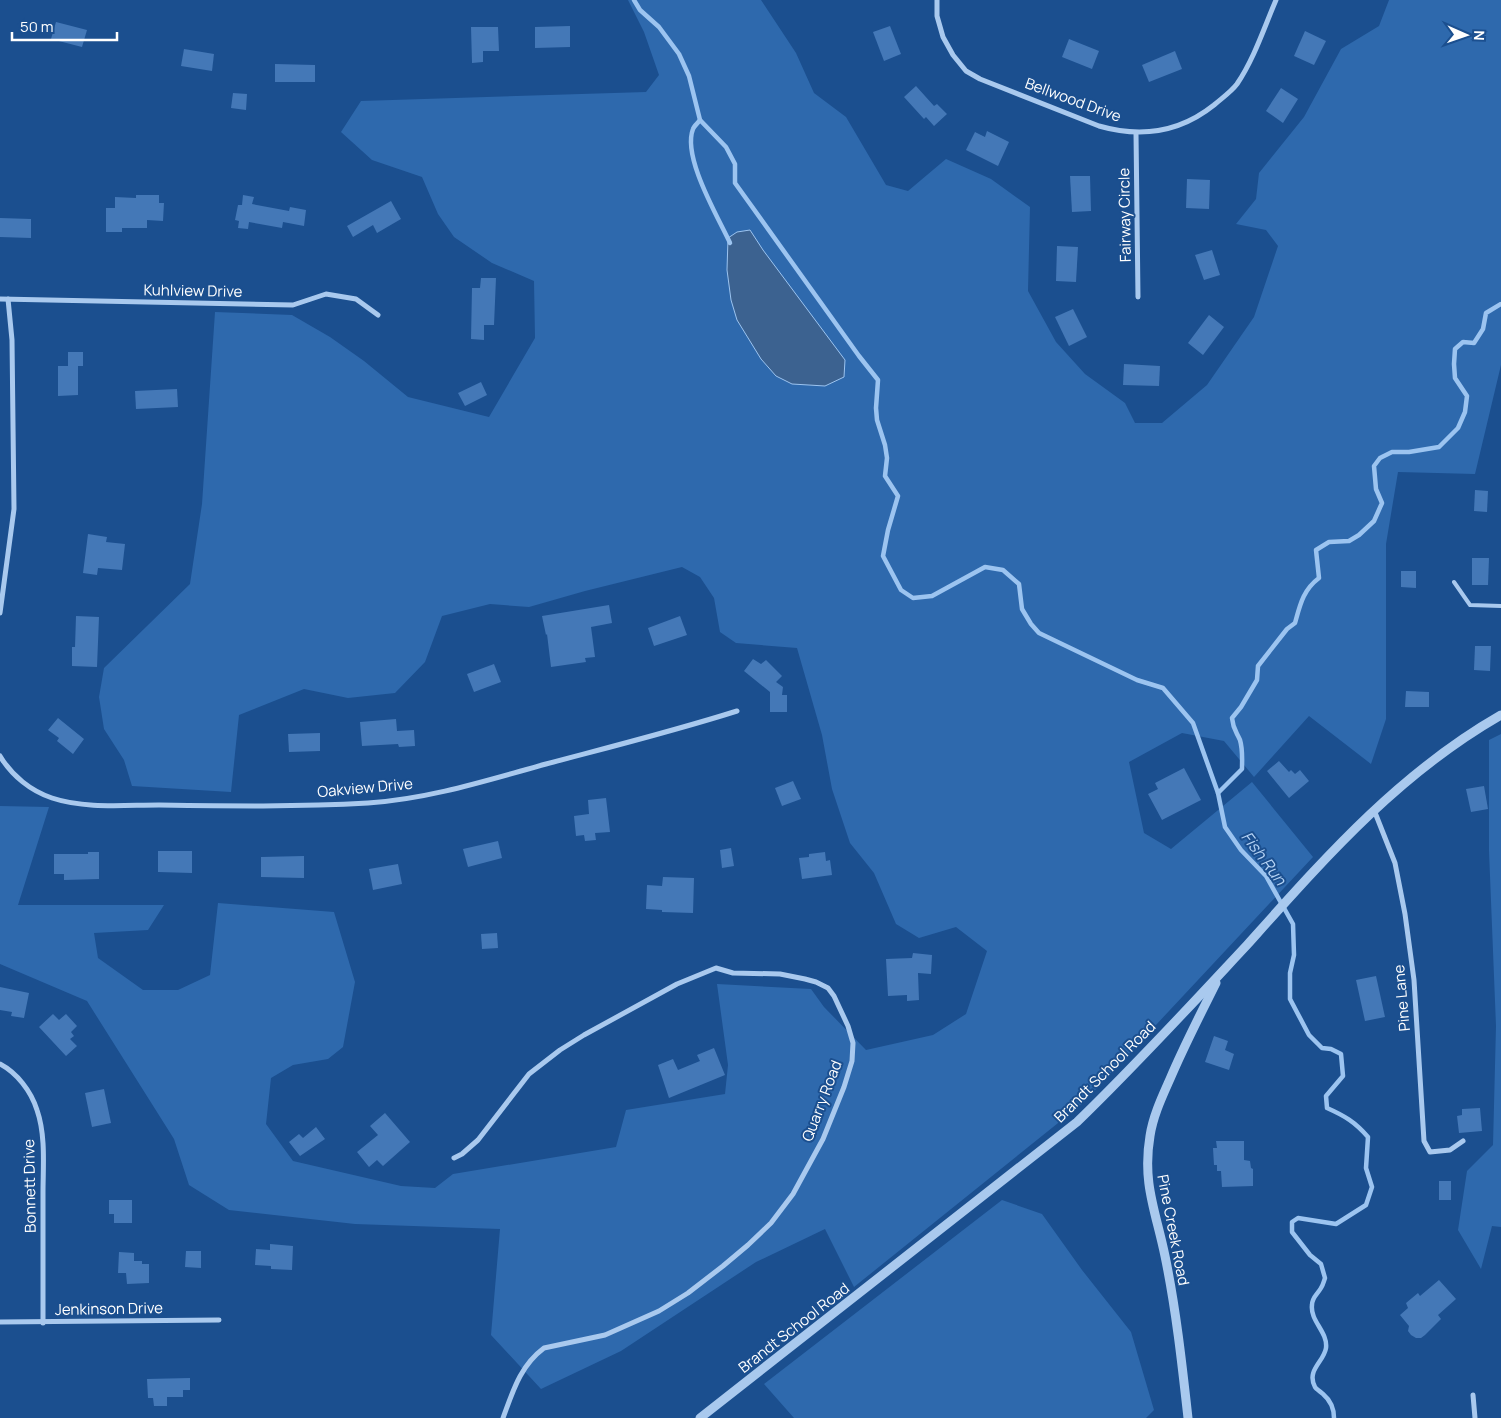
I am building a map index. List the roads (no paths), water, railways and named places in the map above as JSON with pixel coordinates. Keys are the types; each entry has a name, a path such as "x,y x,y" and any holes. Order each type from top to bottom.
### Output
{"street":[{"name":"Bellwood Drive","path":"937,0 937,16 943,37 953,55 966,71 980,79 1098,126 1136,134 1162,130 1193,120 1236,86 1276,0"},
{"name":"Fairway Circle","path":"1136,134 1138,297"},
{"name":"Kuhlview Drive","path":"0,299 293,305 326,294 356,300 378,315"},
{"path":"0,613 14,509 12,340 8,299"},
{"name":"Oakview Drive","path":"0,756 9,770 35,791 53,798 75,803 193,806 389,802 448,790 665,733 738,711"},
{"name":"Brandt School Road","path":"700,1418 1077,1122 1125,1075 1324,860 1373,810 1438,756 1501,716"},
{"name":"Pine Lane","path":"1373,810 1395,863 1405,914 1414,980 1424,1141 1430,1152 1450,1150 1463,1141"},
{"name":"Quarry Road","path":"454,1158 462,1154 478,1140 529,1074 560,1050 677,984 716,968 733,973 780,974 816,982 828,988 834,996 848,1026 853,1043 852,1061 844,1087 823,1139 793,1194 771,1223 748,1245 688,1293 659,1311 605,1335 544,1348 532,1358 516,1381 503,1418"},
{"name":"Pine Creek Road","path":"1188,1418 1181,1352 1165,1256 1150,1198 1147,1175 1148,1153 1150,1135 1158,1107 1186,1041 1222,972"},
{"name":"Bonnett Drive","path":"0,1064 16,1076 33,1098 38,1111 41,1129 43,1166 43,1323"},
{"name":"Jenkinson Drive","path":"0,1322 219,1320"},
{"path":"1473,1396 1475,1418"}],"lane":[{"path":"1454,582 1470,605 1501,606"}],"waterway":[{"path":"634,0 640,10 659,27 679,54 689,76 700,120 726,147 735,164 735,183 878,380 876,408 877,420 887,458 885,476 898,496 883,556 901,590 913,598 932,596 985,567 1003,570 1019,584 1022,609 1039,633 1137,680 1163,688 1193,723 1218,793"},
{"path":"700,120 693,129 691,141 692,155 703,187 730,243"},
{"name":"Fish Run","path":"1334,1418 1330,1402 1316,1388 1313,1381 1314,1371 1325,1353 1326,1342 1312,1311 1312,1302 1322,1287 1325,1278 1321,1264 1310,1255 1292,1232 1292,1222 1298,1218 1336,1224 1366,1205 1372,1187 1366,1168 1368,1137 1359,1127 1327,1108 1326,1096 1343,1076 1341,1054 1331,1049 1322,1048 1309,1035 1290,999 1290,973 1294,955 1293,924 1266,876 1241,850 1225,827 1218,793 1242,769 1241,744 1232,718 1257,680 1258,666 1287,629 1295,623 1306,593 1319,578 1316,550 1329,542 1349,541 1359,535 1374,521 1382,503 1376,489 1374,466 1380,458 1392,452 1409,452 1439,447 1458,428 1465,412 1467,396 1455,378 1455,349 1463,342 1474,343 1483,329 1486,313 1501,304"}]}
